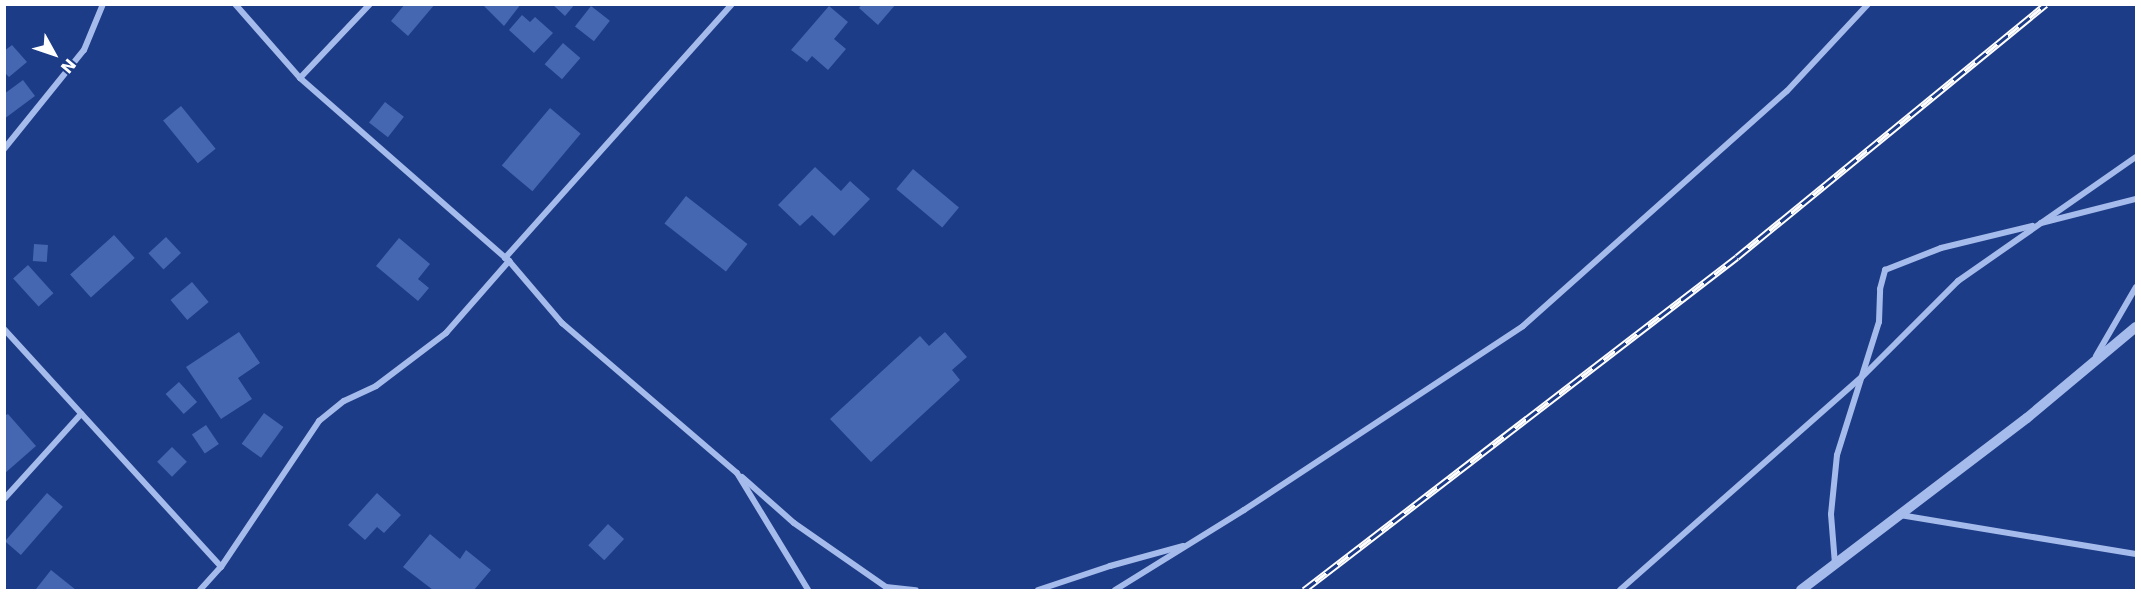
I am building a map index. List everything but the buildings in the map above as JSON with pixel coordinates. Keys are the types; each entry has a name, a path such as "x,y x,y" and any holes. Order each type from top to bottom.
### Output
{"street":[{"path":"4,149 84,50 103,4"},
{"path":"235,4 300,78 509,261"},
{"path":"300,78 370,4"},
{"path":"732,4 505,258 562,323 794,523 886,587 916,591"},
{"path":"1115,591 1523,326 1787,91 1868,4"},
{"path":"1620,591 1862,376 1958,281 2136,157"},
{"path":"1835,564 1831,514 1838,455 1880,322 1880,289 1885,270 1941,248 2136,199"},
{"path":"200,591 221,567 319,421 344,401 376,386 447,333 509,261"},
{"path":"2091,365 2136,287"},
{"path":"1801,591 2027,418 2136,327"},
{"path":"4,329 221,567"},
{"path":"4,499 81,414"},
{"path":"737,472 808,591"},
{"path":"1900,515 2136,554"},
{"path":"1038,591 1110,566 1189,544"}],"railway":[{"path":"1304,590 1737,257 2046,4"}]}
